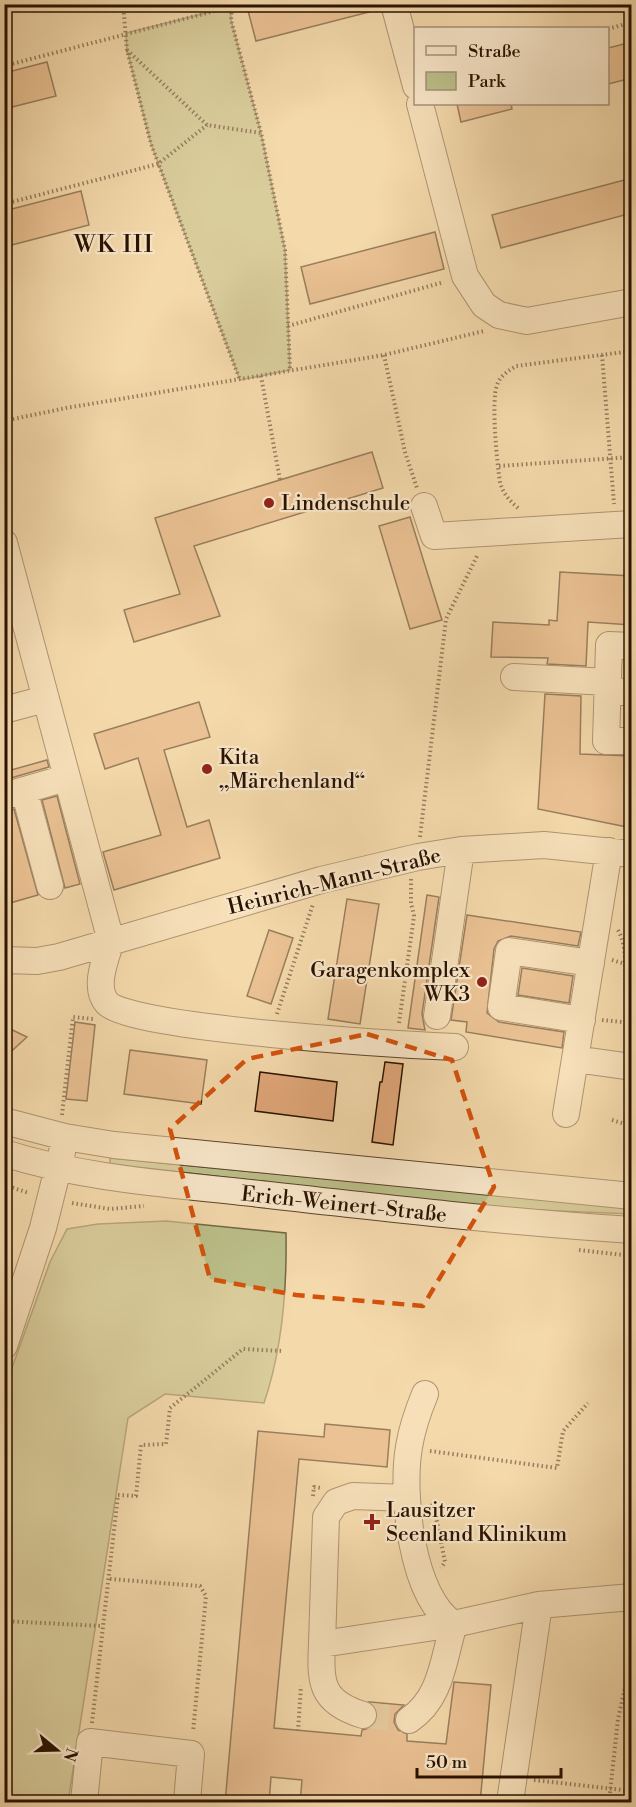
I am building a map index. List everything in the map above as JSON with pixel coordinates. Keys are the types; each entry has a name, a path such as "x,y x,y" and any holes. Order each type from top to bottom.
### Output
{"street":[{"path":"394,4 414,79"},
{"path":"420,105 465,276 484,304 499,315 527,321 632,302"},
{"path":"424,506 434,536 488,533 623,517"},
{"path":"4,543 111,941 104,963 101,984 104,1000 109,1005 136,1014 270,1034 455,1047"},
{"path":"632,646 609,645 616,688 606,741 632,741"},
{"path":"514,677 616,688"},
{"path":"4,710 45,699"},
{"path":"50,886 14,793 66,778"},
{"name":"Heinrich-Mann-Straße","path":"4,960 37,961 321,880 418,857 460,850 544,845 620,852"},
{"path":"437,1016 460,850"},
{"path":"566,1114 600,906 620,852"},
{"path":"582,1020 501,1007 509,951 591,963"},
{"path":"575,1059 632,1067"},
{"name":"Erich-Weinert-Straße","path":"4,1121 65,1137 170,1152 632,1196"},
{"path":"4,1346 43,1228 65,1137"},
{"name":"Erich-Weinert-Straße","path":"4,1153 58,1169 137,1182 528,1224 632,1230"},
{"path":"425,1394 408,1448 416,1500 412,1551 436,1608 442,1617 454,1624"},
{"path":"363,1715 339,1706 320,1677 326,1517 336,1502 353,1497 416,1500"},
{"path":"322,1644 454,1624 539,1605 632,1597"},
{"path":"510,1803 539,1605"},
{"path":"410,1720 428,1704 437,1688 454,1624"},
{"path":"84,1803 90,1742 191,1754 187,1803"}],"path":[{"path":"123,4 127,50 158,164 240,380"},
{"path":"4,66 231,6 231,20 261,133 285,250 290,370"},
{"path":"609,29 632,22"},
{"path":"127,50 207,125 261,133"},
{"path":"4,204 158,164 207,125"},
{"path":"288,326 465,276"},
{"path":"4,421 66,408 384,355 494,329"},
{"path":"520,510 508,499 500,484 494,401 497,385 504,374 516,366 632,351"},
{"path":"384,355 405,452 424,506"},
{"path":"602,355 611,458 623,517"},
{"path":"261,376 280,480"},
{"path":"499,466 632,457"},
{"path":"396,1044 414,916 410,881 418,857 446,619 488,533"},
{"path":"270,1034 321,880"},
{"path":"600,906 613,922 625,946 625,986 632,1011"},
{"path":"65,1137 62,1112 73,1017 98,1019 109,1005"},
{"path":"612,1120 632,1126"},
{"path":"90,1742 118,1495 136,1496 141,1445 166,1444 170,1408 243,1349 283,1350"},
{"path":"408,1448 557,1468 563,1431 588,1403"},
{"path":"416,1500 434,1507 445,1562 436,1577"},
{"path":"110,1579 200,1586 207,1596 191,1754"},
{"path":"4,1621 7,1619 102,1626"},
{"path":"609,1803 618,1719 632,1657"},
{"path":"513,1777 632,1791"}],"highlighted area":[{"path":"367,1034 452,1060 494,1187 423,1306 296,1295 210,1279 170,1129 247,1059"}],"green space":[{"path":"230,7 231,20 261,133 285,250 290,370 240,380 151,144 127,50 126,33"},
{"path":"110,1158 631,1208 631,1214 491,1208 110,1164"},
{"path":"166,1221 286,1233 286,1276 282,1319 270,1383 264,1403 165,1394 128,1418 68,1802 5,1802 4,1390 50,1262 67,1229 98,1224"}],"building":[{"path":"256,4 376,4 377,10 256,41 247,7"},
{"path":"632,42 632,78 609,84 609,48"},
{"path":"47,62 56,96 4,109 4,73"},
{"path":"457,105 511,105 512,109 461,122"},
{"path":"632,178 632,213 501,248 492,215"},
{"path":"81,191 89,225 4,247 4,211"},
{"path":"435,232 444,269 310,304 301,267"},
{"name":"Lindenschule","path":"372,452 383,488 194,546 220,616 134,642 124,610 180,594 155,518"},
{"path":"410,517 442,620 410,629 379,526"},
{"path":"560,572 632,576 632,625 588,622 586,666 547,664 548,658 491,657 493,622 549,625 549,620 557,621"},
{"path":"545,694 581,696 580,754 632,756 632,828 538,809"},
{"path":"199,702 210,737 164,750 187,827 209,820 220,858 114,890 103,852 161,835 138,758 105,769 94,734"},
{"path":"47,760 49,767 4,780 4,772"},
{"path":"57,796 80,884 65,888 42,800"},
{"path":"14,809 38,895 10,903 4,884 4,811"},
{"path":"427,895 439,897 422,1014 425,1030 408,1028"},
{"path":"347,899 379,904 360,1024 328,1019"},
{"name":"Garagenkomplex WK3","path":"467,915 581,932 578,946 511,936 498,941 494,949 487,1013 499,1022 564,1032 562,1048 466,1032 467,1022 451,1020"},
{"path":"269,930 293,938 271,1004 247,996"},
{"path":"522,968 573,976 569,1003 518,995"},
{"path":"75,1022 95,1025 87,1101 66,1099"},
{"path":"4,1026 27,1037 4,1058"},
{"path":"130,1050 207,1060 201,1104 124,1094"},
{"path":"385,1062 403,1064 393,1145 372,1142"},
{"path":"260,1072 337,1082 333,1121 255,1111"},
{"path":"325,1424 390,1430 387,1467 299,1459 274,1728 361,1736 362,1730 372,1727 377,1720 378,1712 369,1702 404,1705 395,1714 394,1722 398,1730 407,1734 407,1741 446,1744 454,1682 491,1685 480,1803 300,1803 302,1780 271,1777 269,1803 225,1803 258,1431 324,1437"}],"tunnel":[{"path":"363,1715 409,1720"}],"place":[{"name":"Lindenschule","path":"269,503"},
{"name":"Kita „Märchenland“","path":"207,769"},
{"name":"Garagenkomplex WK3","path":"482,982"},
{"name":"Lausitzer Seenland Klinikum","path":"372,1522"}],"district":[{"name":"WK III","path":"114,244"}]}
